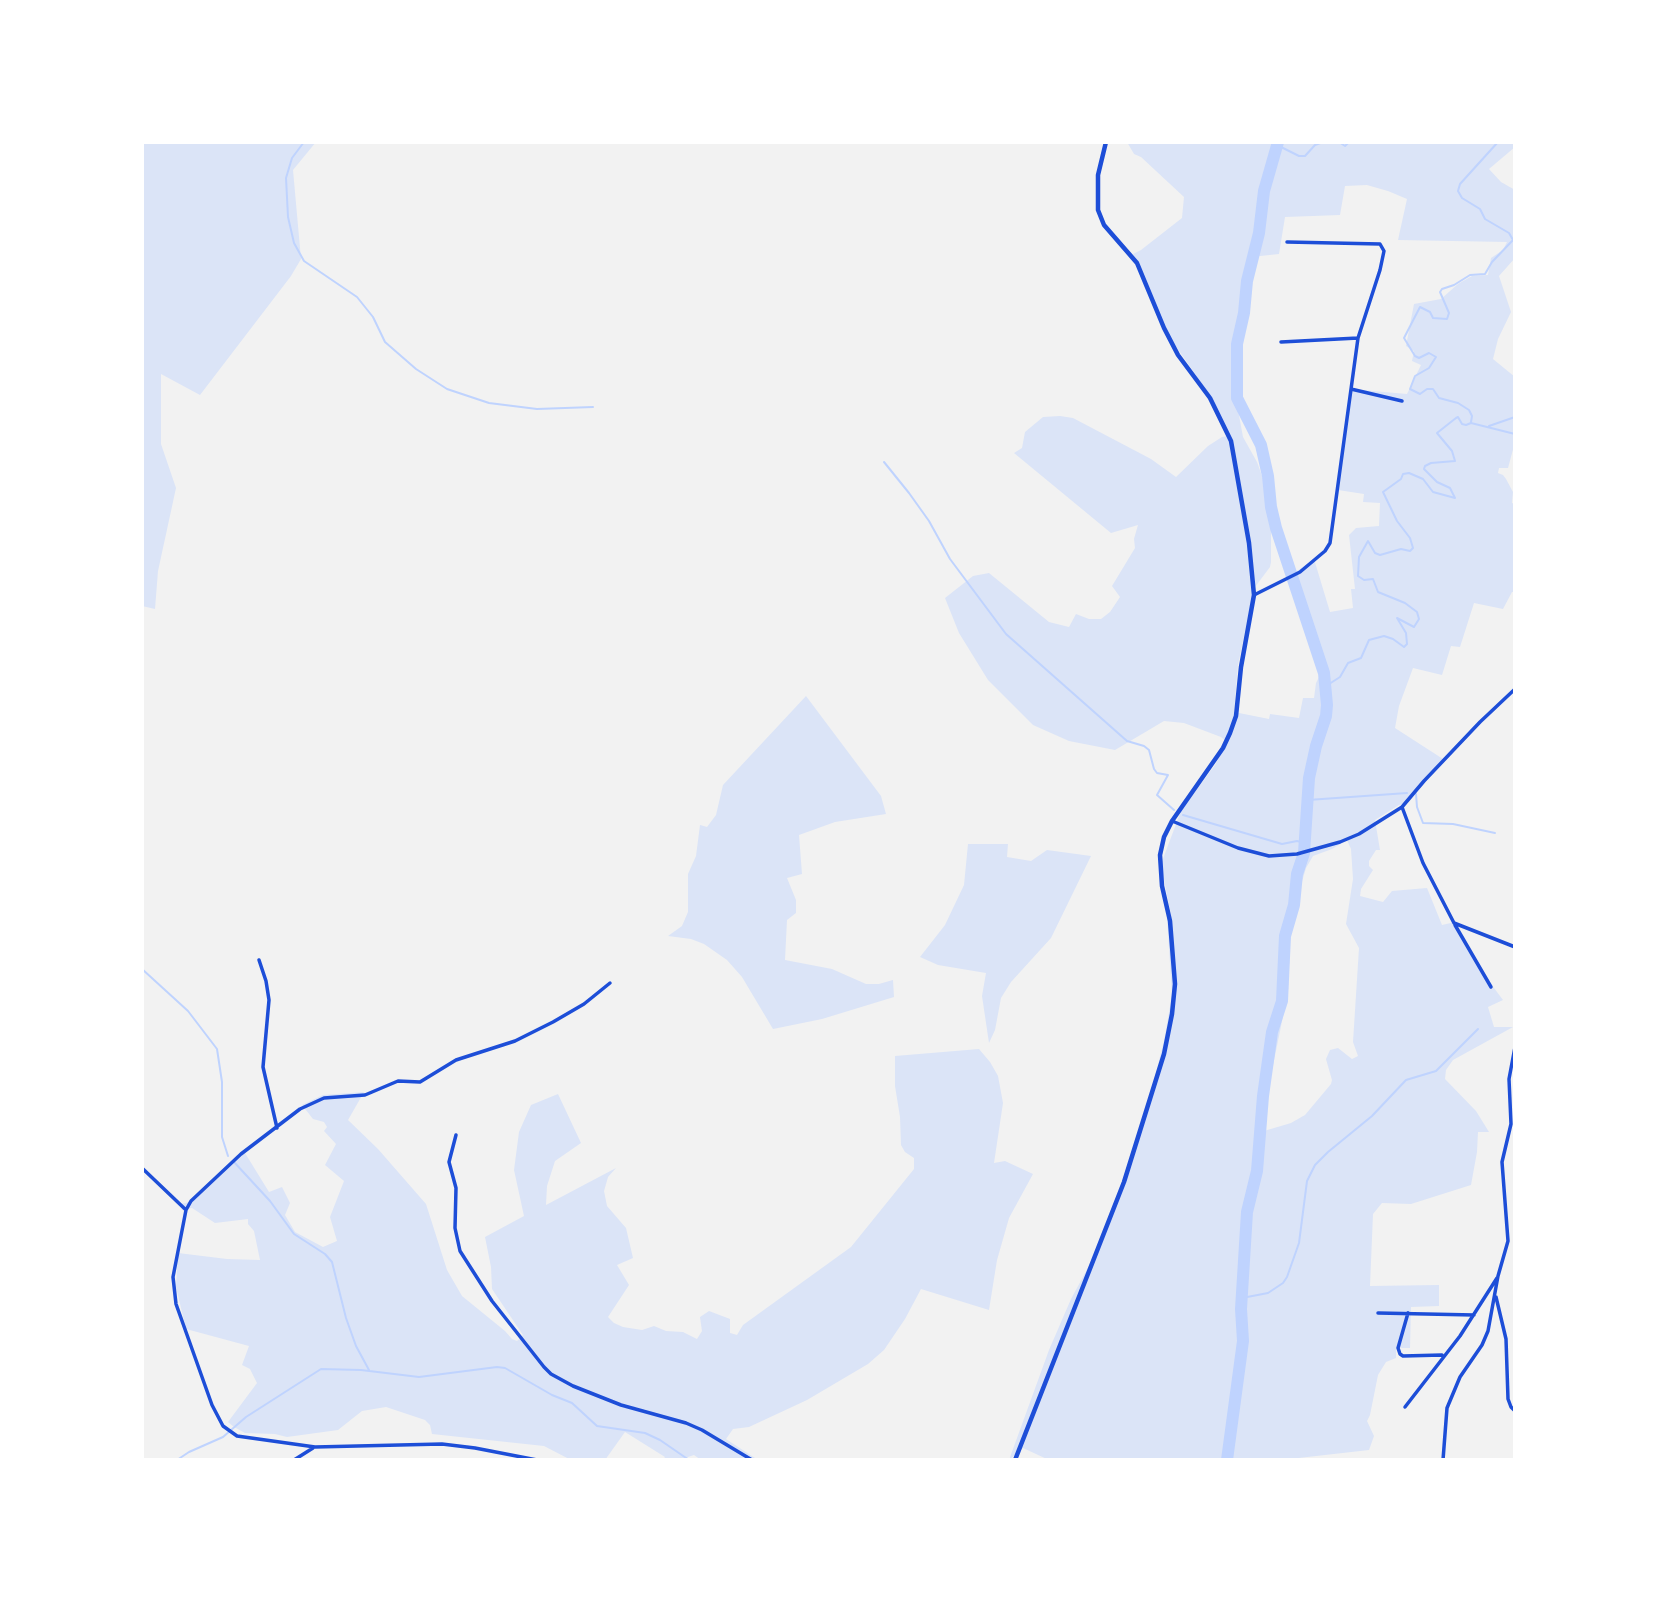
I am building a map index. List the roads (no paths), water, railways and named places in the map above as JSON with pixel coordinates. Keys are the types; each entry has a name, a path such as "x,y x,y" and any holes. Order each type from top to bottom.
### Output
{"street":[{"path":"1015,1460 1124,1182 1164,1054 1175,984 1170,921 1162,886 1160,855 1164,837 1172,821 1223,748 1230,733 1236,716 1241,667 1254,595 1249,543 1231,441 1210,398 1173,346 1137,263 1104,225 1098,210 1098,175 1106,142"},
{"path":"1254,595 1300,572 1325,551 1333,533 1358,338 1384,251 1380,244 1287,242"},
{"path":"1281,342 1358,338"},
{"path":"1351,389 1402,401"},
{"path":"1172,821 1253,853 1269,856 1297,854 1359,834 1402,807 1480,722 1515,689"},
{"path":"1402,807 1423,863 1491,986"},
{"path":"1454,923 1515,947"},
{"path":"258,960 266,981 269,1000 263,1067 276,1128"},
{"path":"537,1460 442,1444 315,1447 237,1436 220,1422 212,1405 174,1296 173,1277 186,1210 197,1194 242,1154 300,1109 324,1098 365,1095 398,1081 413,1083 427,1079 456,1060 515,1041 553,1023 584,1004 610,983"},
{"path":"1443,1460 1445,1423 1452,1393 1482,1345 1508,1241 1502,1162 1511,1124 1509,1079 1515,1047"},
{"path":"456,1135 449,1162 456,1188 456,1228 460,1251 492,1301 544,1367 573,1386 621,1405 702,1430 752,1460"},
{"path":"142,1168 186,1210"},
{"path":"1405,1407 1460,1336 1498,1276"},
{"path":"1496,1295 1506,1339 1508,1399 1515,1411"},
{"path":"1378,1313 1474,1315"},
{"path":"1408,1313 1398,1348 1400,1354 1443,1355"},
{"path":"294,1460 315,1447"}],"waterway":[{"path":"304,142 292,158 286,178 288,217 294,243 304,261 357,297 373,317 385,342 416,369 447,389 489,403 537,409 593,407"},
{"path":"1227,1460 1243,1341 1241,1309 1247,1212 1257,1171 1272,1032 1282,1001 1285,936 1294,905 1297,874 1304,853 1309,778 1327,705 1324,673 1276,528 1261,445 1237,398 1237,344 1247,281 1259,233 1264,191 1278,142"},
{"path":"1276,150 1281,147 1299,156 1305,156 1315,145 1323,142"},
{"path":"1339,142 1345,146 1349,142"},
{"path":"1471,422 1469,410 1458,403 1439,398 1433,389 1427,389 1420,394 1410,389 1415,376 1429,368 1436,357 1429,353 1419,358 1415,356 1404,338 1420,307 1430,312 1433,318 1447,319 1449,313 1440,292 1442,289 1470,275 1485,274 1492,262 1513,240 1509,233 1485,219 1480,209 1462,198 1458,191 1460,184 1498,142"},
{"path":"1326,686 1340,677 1348,663 1361,658 1369,640 1384,636 1404,647 1407,644 1406,633 1397,618 1414,627 1419,619 1417,612 1405,603 1378,592 1373,579 1364,580 1358,576 1359,557 1368,541 1375,553 1380,555 1401,549 1410,551 1413,548 1383,492 1401,479 1403,474 1409,473 1423,479 1433,492 1455,498 1450,488 1437,482 1424,469 1431,463 1455,461 1452,451 1437,433 1458,417 1462,424 1471,423 1515,434"},
{"path":"1489,426 1515,417"},
{"path":"884,462 929,521 950,559 1006,634 1127,741 1149,750 1157,773 1168,775 1157,795 1174,810"},
{"path":"1308,800 1407,793"},
{"path":"1416,794 1423,823 1453,824 1495,833"},
{"path":"1183,815 1282,844 1297,841 1305,843"},
{"path":"142,969 188,1011 217,1049 222,1082 222,1137 228,1156"},
{"path":"1242,1298 1268,1293 1287,1277 1299,1243 1307,1181 1315,1165 1372,1116 1406,1080 1436,1071 1478,1029"},
{"path":"234,1162 270,1201 294,1234 325,1254 332,1262 346,1318 356,1346 369,1370"},
{"path":"177,1460 223,1437 246,1417 321,1369 361,1370 419,1377 497,1367 505,1368 552,1395 572,1403 597,1426 645,1433 689,1460"}]}
